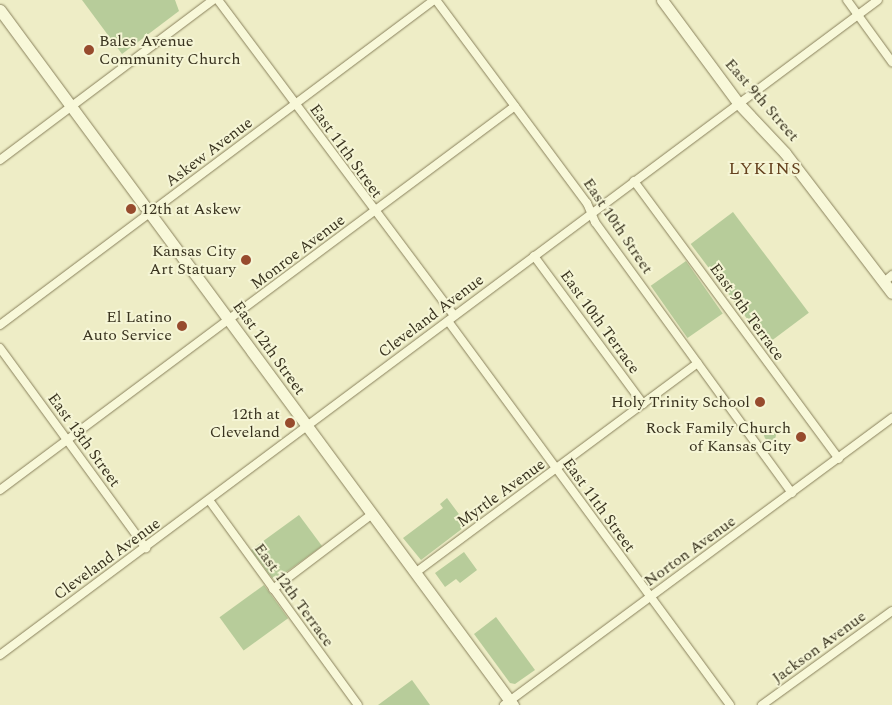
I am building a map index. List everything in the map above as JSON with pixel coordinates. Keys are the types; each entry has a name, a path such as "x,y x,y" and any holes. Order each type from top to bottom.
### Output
{"street":[{"path":"0,160 213,0"},
{"name":"East 11th Street","path":"218,0 374,211 557,470 730,705"},
{"name":"Askew Avenue","path":"0,325 435,0"},
{"name":"East 10th Street","path":"435,0 515,106 792,494"},
{"name":"East 9th Street","path":"662,0 739,104 785,153 888,279 892,293"},
{"path":"846,0 892,62"},
{"name":"Cleveland Avenue","path":"0,655 146,548 306,425 878,0"},
{"name":"East 12th Street","path":"0,10 372,514 509,704"},
{"name":"Monroe Avenue","path":"0,490 515,106"},
{"name":"East 9th Terrace","path":"634,181 839,459"},
{"name":"East 10th Terrace","path":"534,256 643,404"},
{"name":"East 13th Street","path":"0,348 146,548"},
{"name":"Myrtle Avenue","path":"415,573 557,470 698,363"},
{"name":"Norton Avenue","path":"509,704 892,418"},
{"name":"East 12th Terrace","path":"209,500 358,705"},
{"path":"273,589 372,514"},
{"name":"Jackson Avenue","path":"762,705 892,611"}],"green space":[{"path":"82,0 175,0 179,11 122,54"},
{"path":"733,212 809,313 767,345 691,244"},
{"path":"686,261 723,313 687,338 651,286"},
{"path":"770,429 776,435 770,441 764,435"},
{"path":"447,498 467,525 421,560 403,538 443,508 440,504"},
{"path":"299,515 322,546 277,579 272,578 251,550"},
{"path":"464,552 477,570 460,583 456,579 445,587 435,573"},
{"path":"264,585 288,618 244,650 220,617"},
{"path":"496,617 535,670 515,684 510,683 474,634"},
{"path":"412,680 430,705 378,705"}],"place":[{"name":"Bales Avenue Community Church","path":"89,50"},
{"name":"12th at Askew","path":"131,209"},
{"name":"Kansas City Art Statuary","path":"246,260"},
{"name":"El Latino Auto Service","path":"182,326"},
{"name":"Holy Trinity School","path":"760,402"},
{"name":"12th at Cleveland","path":"290,423"},
{"name":"Rock Family Church of Kansas City","path":"801,437"}],"district":[{"name":"LYKINS","path":"765,169"}]}
